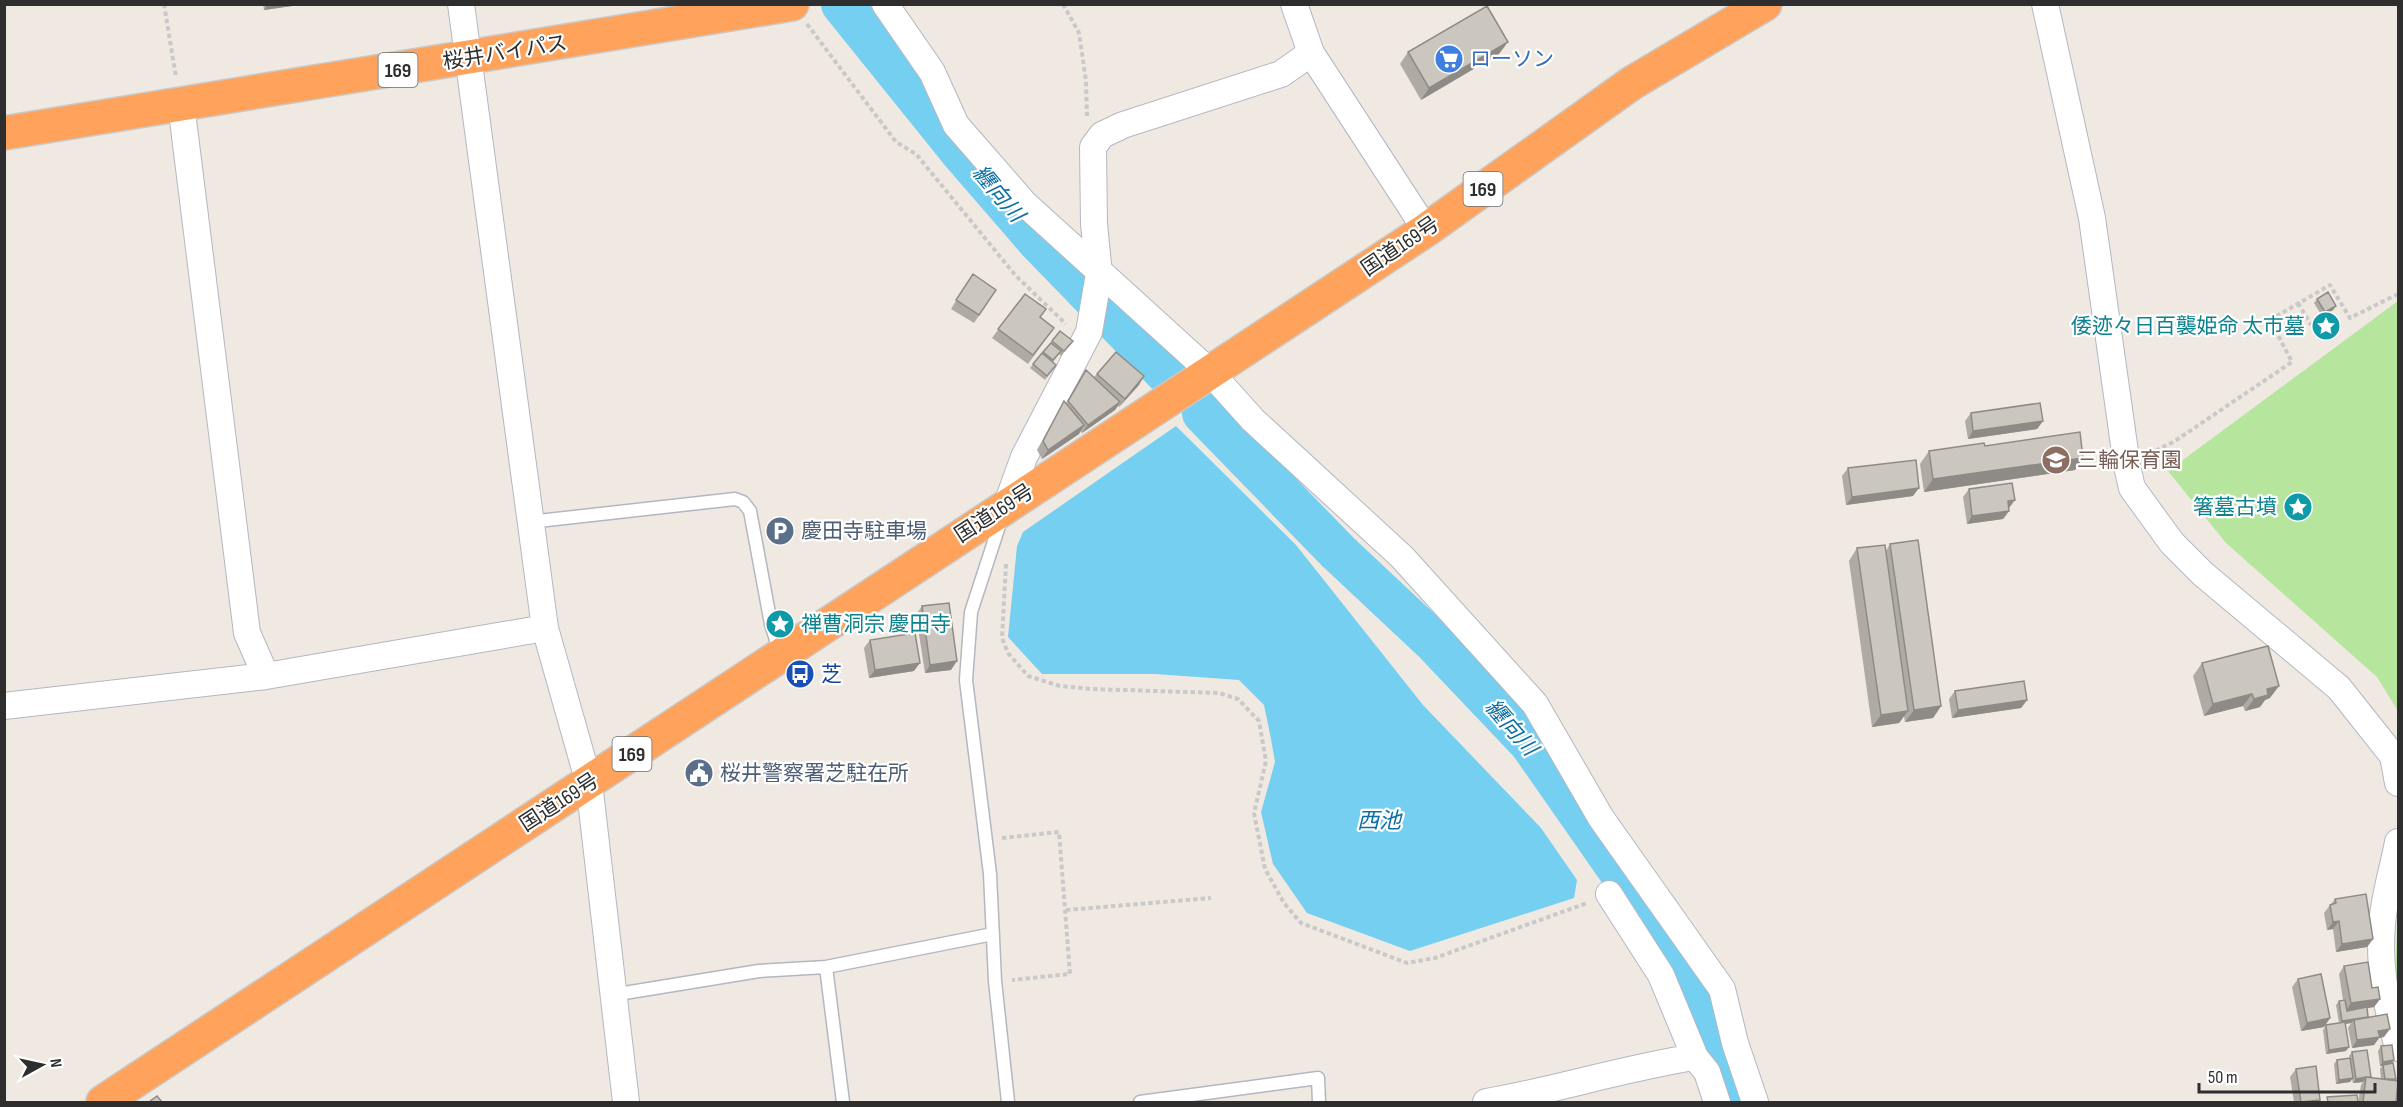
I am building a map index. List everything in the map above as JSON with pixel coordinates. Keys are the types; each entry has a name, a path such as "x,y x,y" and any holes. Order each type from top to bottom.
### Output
{"highway":[{"name":"国道169号","path":"103,1102 1425,230 1632,83 1765,4"},
{"name":"桜井バイパス","path":"4,134 469,58 799,14"}],"street":[{"path":"461,4 545,628 589,783 626,1102"},
{"path":"885,4 932,72 956,125 1024,203 1099,277 1209,371 1253,420 1402,557 1535,704 1601,818 1722,989 1735,1043 1755,1102"},
{"path":"1294,4 1311,53 1425,230"},
{"path":"2045,4 2092,218 2132,488 2172,543 2203,574 2339,688 2393,756 2398,783"},
{"path":"1007,504 1024,457 1087,337 1099,277 1094,224 1093,147 1102,135 1124,125 1281,74 1311,53"},
{"path":"181,104 247,633 266,676"},
{"path":"4,706 266,676 545,628"},
{"path":"2398,842 2382,922 2380,959 2387,1010 2398,1048"},
{"path":"1610,894 1661,975 1695,1057 1707,1072 1717,1102"},
{"path":"1486,1102 1539,1093 1635,1066 1695,1057"}],"lane":[{"path":"529,522 735,499 743,502 750,511 771,624 781,654"},
{"path":"1007,504 971,612 966,680 978,761 986,840 995,981 1008,1102"},
{"path":"612,995 759,971 826,967 993,934"},
{"path":"826,967 843,1102"},
{"path":"1140,1102 1318,1078 1319,1102"}],"path":[{"path":"164,4 181,104"},
{"path":"1063,4 1079,33 1086,81 1087,127 1093,147"},
{"path":"799,14 896,142 916,154 1016,276 1087,337"},
{"path":"2127,466 2175,441 2292,362 2270,320 2330,285 2350,318 2398,294"},
{"path":"2298,303 2311,325"},
{"path":"1006,561 1002,638 1008,653 1028,676 1041,682 1082,688 1220,693 1238,699 1259,721 1266,761 1254,813 1265,869 1284,903 1301,923 1407,963 1435,958 1610,894"},
{"path":"986,840 1059,831 1066,910 1070,974 995,981"},
{"path":"1066,910 1211,898"}],"green space":[{"name":"箸墓古墳","path":"2398,301 2398,711 2377,677 2226,543 2168,471"},
{"path":"2398,901 2398,992 2395,978"}],"water":[{"name":"西池","path":"1176,426 1296,545 1423,705 1541,828 1577,880 1574,898 1410,951 1307,913 1273,864 1261,812 1275,762 1271,739 1264,705 1239,680 1155,674 1042,674 1008,637 1017,546 1023,532"}],"building":[{"name":"ローソン","path":"1487,6 1508,42 1429,88 1408,52"},
{"path":"973,274 996,290 979,315 956,300"},
{"path":"2328,292 2336,306 2325,312 2317,299"},
{"path":"1025,294 1046,309 1040,317 1054,328 1033,355 998,329"},
{"path":"1060,331 1073,341 1064,351 1052,341"},
{"path":"1051,343 1061,351 1053,360 1043,352"},
{"path":"1116,352 1144,376 1125,399 1097,374"},
{"path":"1042,353 1056,365 1047,376 1033,364"},
{"path":"1086,370 1120,402 1088,425 1068,401"},
{"path":"1064,401 1084,425 1048,450 1043,441"},
{"path":"2040,403 2043,421 1973,431 1971,413"},
{"path":"2080,432 2083,458 1933,479 1929,451 1984,443 1985,446"},
{"path":"1916,460 1919,488 1852,497 1848,468"},
{"path":"2012,483 2015,500 2008,501 2009,511 1972,516 1969,489"},
{"path":"1918,540 1941,706 1914,710 1890,544"},
{"path":"1885,545 1908,711 1881,715 1857,548"},
{"path":"949,603 957,661 930,665 922,606"},
{"path":"915,633 920,663 875,670 870,640"},
{"path":"2268,646 2279,686 2267,689 2268,695 2254,699 2252,694 2213,704 2202,663"},
{"path":"2024,681 2027,700 1958,710 1955,691"},
{"path":"2366,894 2373,939 2342,944 2339,921 2333,922 2330,905 2336,903 2335,899"},
{"path":"2368,962 2372,988 2378,987 2380,999 2351,1003 2344,966"},
{"path":"2321,974 2330,1018 2307,1023 2298,979"},
{"path":"2345,1000 2347,1011 2367,1007 2368,1017 2342,1021 2339,1001"},
{"path":"2387,1014 2390,1029 2378,1031 2380,1037 2357,1040 2354,1020"},
{"path":"2345,1022 2349,1047 2329,1050 2326,1025"},
{"path":"2392,1045 2394,1060 2383,1062 2381,1046"},
{"path":"2367,1050 2371,1077 2356,1079 2352,1052"},
{"path":"2350,1058 2353,1078 2339,1080 2337,1060"},
{"path":"2393,1063 2396,1079 2385,1079 2383,1065"},
{"path":"2316,1066 2320,1100 2301,1102 2296,1069"},
{"path":"2366,1077 2398,1081 2396,1102 2363,1102"},
{"path":"2357,1095 2358,1102 2328,1102 2327,1097"},
{"path":"157,1096 162,1102 149,1102"}],"waterway":[{"name":"纒向川","path":"842,4 962,153 1039,242 1166,373"},
{"name":"纒向川","path":"1203,413 1338,552 1435,643 1530,743 1641,902 1698,1006 1738,1102"}],"place":[{"name":"ローソン","path":"1449,59"},
{"name":"倭迹々日百襲姫命 太市墓","path":"2326,326"},
{"name":"三輪保育園","path":"2056,460"},
{"name":"箸墓古墳","path":"2298,507"},
{"name":"慶田寺駐車場","path":"780,531"},
{"name":"禅曹洞宗 慶田寺","path":"780,624"},
{"name":"芝","path":"800,674"},
{"name":"桜井警察署芝駐在所","path":"699,773"}]}
